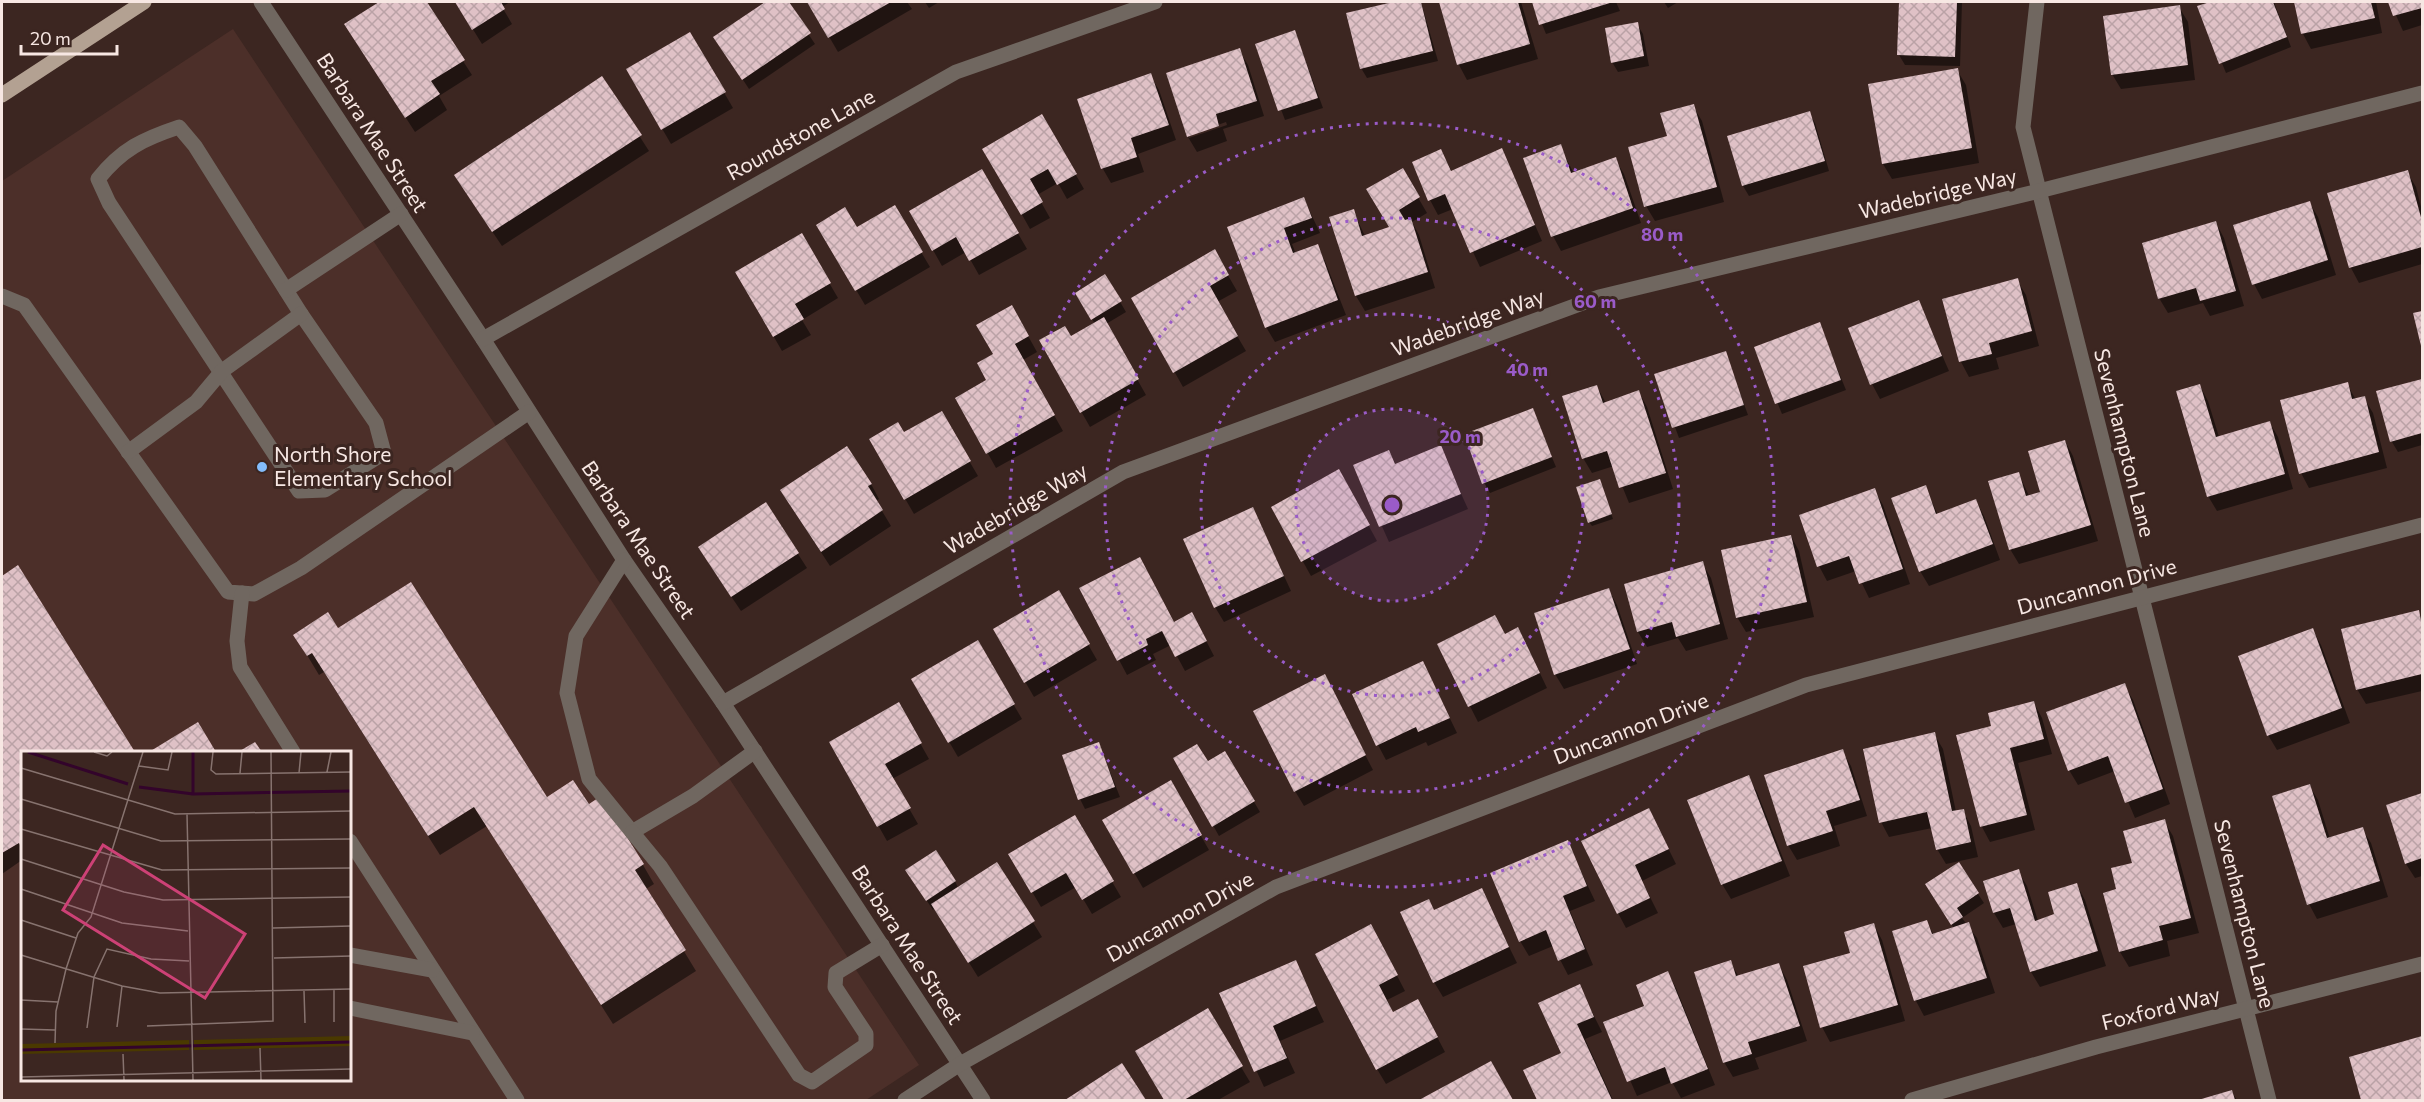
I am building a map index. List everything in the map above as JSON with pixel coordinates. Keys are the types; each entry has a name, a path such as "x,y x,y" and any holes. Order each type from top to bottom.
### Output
{"main road":[{"path":"2,95 144,2"}],"street":[{"name":"Barbara Mae Street","path":"261,2 483,339 624,560 755,751 982,1101"},
{"name":"Roundstone Lane","path":"483,339 956,72 1155,2"},
{"name":"Sevenhampton Lane","path":"2037,2 2023,127 2269,1101"},
{"name":"Wadebridge Way","path":"723,703 1124,472 1599,297 2039,191 2422,93"},
{"path":"179,127 195,146 301,314 376,423 384,453 325,490 299,491 109,202 99,179 116,157 147,138 179,127"},
{"path":"286,290 401,214"},
{"path":"2,296 24,305 228,592 254,594 301,568 530,412"},
{"path":"128,452 196,402 222,371 301,314"},
{"name":"Duncannon Drive","path":"905,1101 960,1064 1276,887 1806,685 2422,525"},
{"path":"624,560 576,636 567,693 589,779 660,866 799,1075 812,1082 866,1045 867,1034 834,987 836,974 882,945"},
{"path":"242,593 237,641 240,667 292,751"},
{"path":"632,832 693,796 755,751"},
{"path":"351,843 517,1101"},
{"path":"351,955 432,970"},
{"name":"Foxford Way","path":"1912,1101 2096,1047 2422,964"},
{"path":"351,1008 472,1033"}],"shaded area":[{"name":"North Shore Elementary School","path":"233,29 919,1065 866,1100 2,1100 2,181"}],"building":[{"path":"379,2 427,2 465,60 431,81 440,94 405,118 344,24"},
{"path":"455,2 501,2 505,9 472,30"},
{"path":"765,2 789,2 811,33 742,80 713,37"},
{"path":"807,2 891,2 828,38"},
{"path":"1393,2 1421,2 1433,51 1360,69 1346,13"},
{"path":"1439,2 1518,2 1530,44 1457,65"},
{"path":"1532,2 1613,2 1539,25"},
{"path":"1899,2 1957,2 1955,57 1897,55"},
{"path":"2210,2 2273,2 2287,37 2219,64 2197,6"},
{"path":"2294,2 2371,2 2375,18 2301,34"},
{"path":"2388,2 2422,2 2422,8 2393,16"},
{"path":"2180,5 2188,65 2111,75 2103,16"},
{"path":"1638,22 1644,56 1611,63 1605,28"},
{"path":"1295,30 1318,98 1278,111 1255,44"},
{"path":"690,32 726,92 661,130 626,69"},
{"path":"1240,48 1257,101 1216,114 1219,126 1187,137 1166,73"},
{"path":"1958,68 1972,148 1882,164 1868,84"},
{"path":"1151,73 1169,125 1131,138 1137,157 1101,169 1077,99"},
{"path":"602,76 642,135 492,232 454,175"},
{"path":"1694,104 1717,187 1644,207 1628,147 1667,136 1660,113"},
{"path":"1810,111 1825,161 1742,186 1727,136"},
{"path":"1042,114 1077,174 1057,185 1048,169 1030,179 1043,202 1021,215 982,149"},
{"path":"1561,144 1571,173 1616,157 1633,208 1551,237 1523,158"},
{"path":"1502,148 1535,225 1470,253 1445,194 1428,201 1412,162 1441,149 1451,171"},
{"path":"1403,168 1420,197 1399,210 1405,220 1411,218 1428,272 1355,296 1329,217 1354,209 1362,236 1389,227 1366,189"},
{"path":"982,169 1019,233 969,261 956,237 932,251 909,211"},
{"path":"2408,170 2422,221 2422,247 2349,268 2327,193"},
{"path":"1304,197 1312,218 1284,228 1293,253 1318,244 1338,300 1265,328 1227,227"},
{"path":"2310,201 2328,260 2252,285 2233,225"},
{"path":"895,205 923,252 855,291 816,225 845,207 857,227"},
{"path":"2216,221 2236,291 2200,301 2196,288 2158,299 2142,243"},
{"path":"802,233 831,283 795,304 804,319 773,337 735,272"},
{"path":"1215,249 1229,275 1210,286 1238,336 1173,373 1131,298"},
{"path":"1105,274 1122,301 1091,320 1075,293"},
{"path":"2018,278 2032,331 1989,343 1992,354 1959,362 1942,299"},
{"path":"1919,300 1942,356 1870,385 1848,328"},
{"path":"1012,305 1029,336 1015,344 1055,415 986,454 955,398 986,380 977,363 993,354 976,325"},
{"path":"2422,311 2422,350 2413,313"},
{"path":"1104,317 1139,379 1080,413 1039,340 1065,326 1071,336"},
{"path":"1820,322 1841,380 1775,404 1754,347"},
{"path":"1726,351 1744,405 1672,428 1654,374"},
{"path":"2422,379 2422,433 2390,442 2376,391"},
{"path":"2348,382 2352,399 2365,396 2379,452 2299,474 2280,400"},
{"path":"2200,384 2216,437 2270,421 2285,474 2207,497 2176,391"},
{"path":"1597,385 1603,403 1639,390 1666,473 1619,488 1607,451 1582,459 1562,396"},
{"path":"1533,408 1552,457 1482,484 1464,434"},
{"path":"942,411 971,461 904,500 869,439 898,422 904,432"},
{"path":"2065,440 2091,525 2009,550 1988,481 2019,472 2026,496 2040,492 2028,451"},
{"path":"1441,445 1461,494 1379,527 1353,465 1389,450 1395,464"},
{"path":"847,446 872,484 868,486 883,510 821,552 780,490"},
{"path":"1339,469 1370,525 1301,562 1271,507"},
{"path":"1600,479 1612,514 1588,523 1576,487"},
{"path":"1926,485 1936,514 1976,499 1993,544 1919,572 1891,498"},
{"path":"1875,488 1903,569 1859,584 1849,556 1817,567 1799,515"},
{"path":"766,502 799,553 731,597 698,547"},
{"path":"1253,507 1284,576 1214,608 1183,539"},
{"path":"1791,535 1807,602 1736,618 1721,550"},
{"path":"1140,557 1174,622 1192,612 1207,641 1175,657 1162,631 1146,639 1148,645 1117,661 1079,588"},
{"path":"1703,561 1720,624 1676,637 1672,622 1637,632 1624,584"},
{"path":"18,565 134,751 21,751 21,847 19,843 2,853 2,576"},
{"path":"411,582 547,797 573,780 589,804 601,796 644,864 635,870 686,950 601,1005 474,807 428,836 312,653 307,656 293,635 328,612 338,628"},
{"path":"1609,588 1630,649 1554,675 1534,613"},
{"path":"1059,590 1090,644 1024,683 993,629"},
{"path":"2419,610 2422,626 2422,674 2356,690 2341,629"},
{"path":"1495,615 1505,634 1518,627 1540,673 1468,707 1437,644"},
{"path":"2313,628 2342,708 2267,736 2238,656"},
{"path":"978,640 1015,704 948,743 911,679"},
{"path":"1423,661 1450,718 1418,732 1416,727 1376,746 1352,694"},
{"path":"1325,674 1366,755 1294,792 1253,711"},
{"path":"2125,683 2163,789 2125,803 2108,756 2068,771 2046,712"},
{"path":"2034,701 2044,739 2010,748 2027,815 1980,827 1956,735 1991,726 1988,713"},
{"path":"899,702 922,743 885,764 911,808 877,827 829,742"},
{"path":"198,722 215,751 151,751"},
{"path":"1935,732 1952,811 1964,809 1971,842 1936,850 1927,812 1879,823 1863,749"},
{"path":"255,742 261,751 240,751"},
{"path":"1099,742 1115,787 1078,800 1062,755"},
{"path":"1197,744 1208,761 1225,751 1255,801 1212,827 1173,758"},
{"path":"1843,749 1860,800 1826,811 1833,831 1787,846 1764,775"},
{"path":"1749,775 1782,861 1721,885 1687,800"},
{"path":"1171,780 1202,835 1133,874 1102,820"},
{"path":"2310,784 2327,838 2363,827 2380,881 2307,905 2272,796"},
{"path":"2422,793 2422,858 2405,864 2386,805"},
{"path":"1649,808 1669,849 1635,865 1650,898 1617,914 1581,841"},
{"path":"1075,815 1114,881 1082,900 1066,873 1031,893 1008,854"},
{"path":"2165,819 2191,918 2159,926 2163,940 2119,952 2103,893 2116,889 2111,868 2132,863 2123,831"},
{"path":"1568,840 1587,886 1563,896 1585,949 1558,961 1546,930 1519,942 1490,873"},
{"path":"936,850 956,881 926,901 905,870"},
{"path":"997,862 1035,921 968,963 931,904"},
{"path":"1959,862 1979,893 1957,908 1963,917 1951,925 1925,884"},
{"path":"2019,869 2035,921 2054,914 2048,892 2077,883 2098,951 2030,972 2010,908 1993,913 1983,881"},
{"path":"1482,888 1509,947 1433,983 1400,912 1429,899 1434,910"},
{"path":"1927,920 1932,934 1969,922 1987,978 1914,1001 1892,931"},
{"path":"1874,923 1898,1005 1820,1028 1803,966 1850,953 1844,932"},
{"path":"1371,924 1398,975 1379,985 1393,1012 1418,999 1438,1037 1376,1070 1315,954"},
{"path":"1296,960 1316,1006 1273,1026 1287,1058 1254,1072 1219,993"},
{"path":"1731,960 1736,976 1779,963 1800,1026 1748,1042 1752,1054 1723,1063 1694,972"},
{"path":"1668,971 1708,1069 1671,1084 1665,1067 1627,1082 1603,1022 1644,1006 1636,985"},
{"path":"1580,984 1594,1017 1577,1024 1612,1100 1537,1100 1523,1070 1561,1053 1538,1003"},
{"path":"1208,1008 1243,1066 1184,1100 1164,1100 1135,1051"},
{"path":"2422,1036 2422,1100 2361,1100 2349,1057"},
{"path":"1491,1061 1513,1100 1419,1100"},
{"path":"1122,1063 1146,1100 1065,1100"},
{"path":"2232,1090 2235,1100 2198,1100"}],"place":[{"name":"North Shore Elementary School","path":"262,467"}]}
